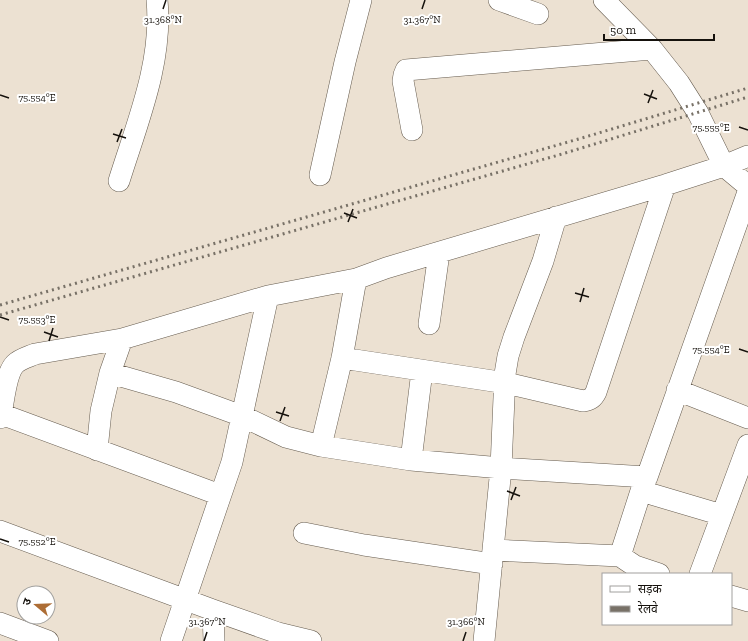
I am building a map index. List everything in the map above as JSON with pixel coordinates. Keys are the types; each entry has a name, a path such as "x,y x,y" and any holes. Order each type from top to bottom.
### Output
{"street":[{"path":"119,180 146,94 150,76 159,28 157,0"},
{"path":"320,175 345,62 361,0"},
{"path":"500,0 538,14"},
{"path":"604,0 652,49 679,83 698,113 724,166 748,186"},
{"path":"412,130 404,81 406,70 652,49"},
{"path":"220,495 1,416 9,374 14,365 22,359 34,354 122,339 268,296 356,279 386,268 665,185 724,166 748,156"},
{"path":"342,358 506,383 583,401 589,400 596,392 665,185"},
{"path":"620,556 677,390 748,192"},
{"path":"484,641 501,468 506,383 505,374 508,356 543,261 556,217"},
{"path":"429,324 439,253"},
{"path":"321,446 342,358 356,279"},
{"path":"171,641 232,462 268,296"},
{"path":"97,450 101,411 110,373 122,339"},
{"path":"411,460 422,371"},
{"path":"110,373 176,392 242,416 286,437 321,446 411,460 501,468 644,484 722,515"},
{"path":"677,390 748,418"},
{"path":"700,573 748,445"},
{"path":"0,530 185,599 278,637 311,641"},
{"path":"304,534 364,545 492,557 620,556 635,566 656,573"},
{"path":"213,610 214,641"},
{"path":"0,623 48,641"}],"railway":[{"path":"0,305 582,138 748,88"},
{"path":"0,315 562,154 748,97"}]}
